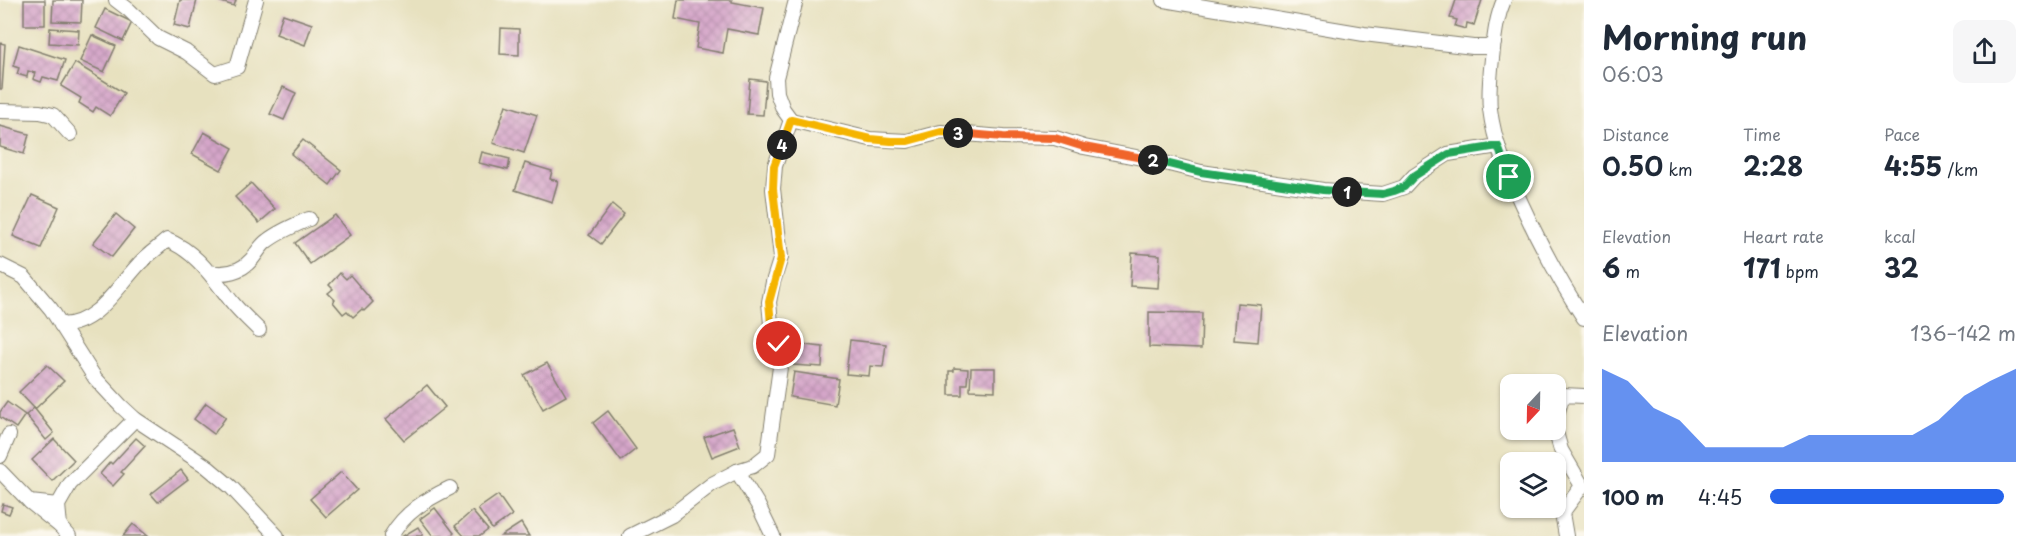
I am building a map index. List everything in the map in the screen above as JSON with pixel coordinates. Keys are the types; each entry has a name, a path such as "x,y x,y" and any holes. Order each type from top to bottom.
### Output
{"street":[{"path":"116,0 158,38 186,52 215,74 237,67 256,0"},
{"path":"796,0 776,78 777,93 783,109 791,120 870,139 908,141 941,132 1055,138 1084,147 1157,160 1201,172 1323,190 1383,194 1404,187 1414,176 1449,154 1498,146"},
{"path":"1164,0 1364,34 1473,47 1487,47 1494,43"},
{"path":"1504,0 1495,28 1490,78 1490,109 1498,146 1509,177 1534,231 1560,282 1584,318"},
{"path":"0,111 40,112 53,115 70,134"},
{"path":"630,536 672,515 712,484 737,471 753,466 768,454 781,360 779,344 771,324 769,302 781,258 773,189 774,166 791,120"},
{"path":"209,272 220,274 232,272 249,262 265,242 309,219"},
{"path":"61,325 70,325 84,319 101,307 114,296 140,263 167,240 183,246 209,272 234,304 259,330"},
{"path":"0,265 24,277 51,309 95,378 121,406 135,419 206,466 231,487 277,536"},
{"path":"1566,395 1584,396"},
{"path":"64,531 58,505 70,484 135,419"},
{"path":"0,456 9,435"},
{"path":"1558,440 1561,450 1582,486 1562,513 1566,536"},
{"path":"0,471 30,502 64,531"},
{"path":"737,471 774,536"},
{"path":"391,536 415,508 450,488"},
{"path":"30,502 58,505"}],"building":[{"path":"24,0 45,0 45,25 24,25"},
{"path":"53,0 82,0 81,22 52,21"},
{"path":"180,0 197,0 190,29 174,25"},
{"path":"215,0 236,0 234,6"},
{"path":"678,0 732,0 732,2 764,8 759,35 727,29 723,53 696,48 700,24 675,19"},
{"path":"1456,0 1482,0 1474,25 1467,23 1466,29 1455,26 1457,20 1450,18"},
{"path":"105,9 132,22 123,41 96,28"},
{"path":"283,14 312,24 305,45 276,34"},
{"path":"50,28 79,30 78,45 49,43"},
{"path":"501,28 519,29 519,55 500,54"},
{"path":"92,35 116,46 104,72 80,61"},
{"path":"0,43 5,44 2,89 0,89"},
{"path":"19,45 65,60 58,81 43,77 41,82 33,79 35,73 28,71 27,77 17,74 19,68 13,66"},
{"path":"75,63 124,93 110,116 96,107 93,112 79,103 81,98 61,86"},
{"path":"750,79 766,81 763,115 747,114"},
{"path":"283,87 296,93 284,120 270,114"},
{"path":"506,105 537,115 524,153 493,143"},
{"path":"0,126 29,134 24,154 0,147"},
{"path":"204,132 233,148 221,170 192,154"},
{"path":"303,140 341,170 330,185 291,154"},
{"path":"482,152 510,159 508,170 479,163"},
{"path":"525,163 552,171 550,179 558,181 552,202 515,190"},
{"path":"251,183 275,209 259,223 235,197"},
{"path":"32,195 59,207 41,248 13,236"},
{"path":"612,204 624,214 601,244 589,235"},
{"path":"116,214 134,229 112,257 93,243"},
{"path":"335,215 350,235 310,264 295,243"},
{"path":"1132,253 1160,255 1158,288 1130,286"},
{"path":"340,273 346,279 350,275 373,302 353,317 347,311 343,314 328,293 333,289 329,285"},
{"path":"1237,303 1261,305 1258,342 1234,340"},
{"path":"1149,312 1202,313 1201,349 1149,347"},
{"path":"850,340 886,344 883,367 870,366 869,376 846,374"},
{"path":"795,344 823,347 822,367 793,365"},
{"path":"547,363 566,396 543,409 524,375"},
{"path":"47,365 64,381 35,409 19,392"},
{"path":"954,368 968,369 967,384 962,384 962,395 949,395 949,371 954,371"},
{"path":"971,368 995,368 995,391 970,390"},
{"path":"794,372 839,379 835,405 790,397"},
{"path":"427,385 445,407 404,440 386,419"},
{"path":"7,402 25,415 16,428 0,417 0,412"},
{"path":"206,403 226,417 214,434 194,419"},
{"path":"34,408 54,433 46,440 26,415"},
{"path":"608,411 636,449 621,461 593,423"},
{"path":"733,427 740,446 712,457 704,437"},
{"path":"136,438 145,446 121,472 124,474 113,486 100,474"},
{"path":"54,439 74,460 52,481 32,460"},
{"path":"181,470 188,479 158,502 151,494"},
{"path":"341,472 357,490 326,517 310,499"},
{"path":"498,495 512,515 492,529 478,509"},
{"path":"3,504 12,507 9,514 1,511"},
{"path":"435,508 454,533 451,536 433,536 420,519"},
{"path":"472,511 488,530 480,536 464,536 455,526"},
{"path":"521,523 529,536 501,536"},
{"path":"133,524 148,536 123,536"},
{"path":"418,527 423,536 403,536"}],"route":[{"path":"779,344 771,324 769,302 781,258 773,189 774,166 791,120 870,139 891,141 908,141 941,132 1055,138 1084,147 1157,160 1201,172 1323,190 1383,194 1404,187 1429,165 1449,154 1498,146 1509,177"}]}
